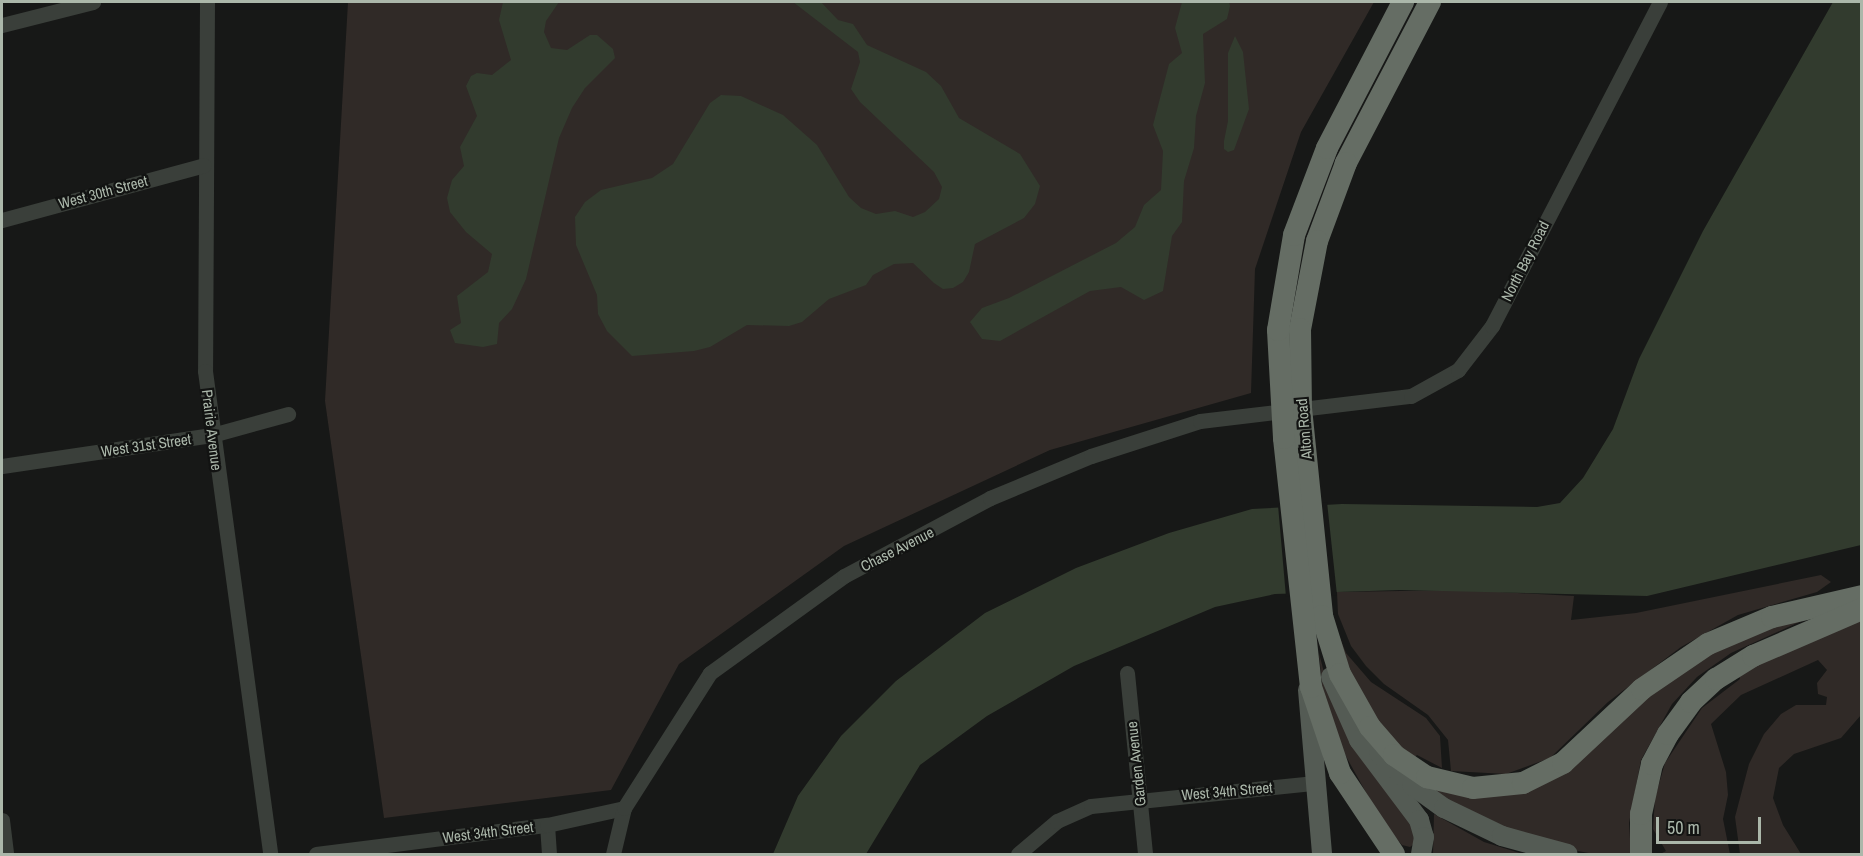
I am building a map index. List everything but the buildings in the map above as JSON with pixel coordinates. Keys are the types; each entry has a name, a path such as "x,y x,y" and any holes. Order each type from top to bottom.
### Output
{"highway":[{"name":"Alton Road","path":"1308,669 1312,617 1292,409 1278,330 1294,235 1327,148 1403,2"},
{"name":"Alton Road","path":"1292,409 1300,329 1317,241 1346,163 1430,2"},
{"path":"1312,617 1351,696 1389,751 1427,777 1463,786 1493,788 1523,783 1563,763 1642,689 1708,644 1757,622 1862,596"},
{"path":"1641,855 1640,831 1643,797 1659,749 1679,717 1704,689 1754,656 1862,609"},
{"path":"1308,669 1320,722 1336,765 1356,803 1394,855"}],"main road":[{"name":"Alton Road","path":"1312,617 1341,699 1359,740 1419,820 1424,837 1421,855"},
{"name":"Alton Road","path":"1308,669 1322,855"},
{"path":"1341,699 1381,754 1428,798 1502,836 1568,855"}],"street":[{"path":"2,25 93,2"},
{"name":"Prairie Avenue","path":"207,2 204,371 270,855"},
{"name":"North Bay Road","path":"1292,409 1366,403 1411,396 1458,370 1492,326 1659,2"},
{"name":"West 30th Street","path":"2,220 204,165"},
{"name":"Chase Avenue","path":"614,855 624,808 710,674 844,576 990,498 1091,456 1200,421 1292,409"},
{"name":"West 31st Street","path":"2,466 212,435 288,414"},
{"name":"Garden Avenue","path":"1127,673 1145,855"},
{"name":"West 34th Street","path":"1018,855 1057,822 1082,810 1140,799 1315,783"},
{"name":"West 34th Street","path":"316,855 547,825 624,808"},
{"path":"2,820 6,855"},
{"path":"547,825 549,855"}],"shaded area":[{"path":"348,2 1374,2 1301,132 1255,269 1251,393 1050,450 844,546 679,664 611,790 384,818 325,401"},
{"path":"503,2 559,2 546,21 544,32 551,48 567,50 590,35 597,35 613,49 615,58 585,88 572,108 559,138 526,279 512,309 499,323 497,344 483,347 455,343 450,330 461,323 457,296 488,272 492,254 466,232 450,212 447,198 452,180 464,166 460,147 477,116 466,86 471,76 477,73 492,75 511,60 499,20"},
{"path":"793,2 821,2 838,20 853,24 867,45 926,72 941,86 959,118 1020,154 1040,186 1035,204 1024,218 975,244 969,272 963,282 953,288 943,289 913,263 894,264 873,275 866,285 829,299 802,322 789,326 747,325 710,347 694,351 632,356 607,331 598,314 597,295 576,245 575,217 585,202 601,190 652,178 673,164 710,103 721,95 741,96 783,115 817,145 849,197 861,208 876,214 895,211 913,217 925,212 939,199 942,187 934,172 860,102 851,89 860,62 858,52"},
{"path":"1182,2 1229,2 1230,6 1227,19 1203,34 1205,83 1196,116 1194,148 1184,181 1182,222 1172,236 1163,291 1144,300 1121,287 1090,291 1000,341 982,339 970,322 982,308 1009,298 1116,243 1135,227 1144,205 1161,190 1163,151 1153,125 1169,64 1182,53 1175,28"},
{"path":"1833,2 1861,2 1861,545 1647,596 1400,590 1275,594 1215,607 1074,666 987,716 920,765 866,854 773,854 798,796 841,736 896,681 985,613 1076,568 1169,533 1252,509 1342,504 1537,507 1560,503 1583,478 1613,429 1639,359 1703,231"},
{"path":"1235,36 1243,52 1249,109 1234,150 1228,152 1224,149 1224,141 1228,121 1228,53"},
{"path":"1821,575 1831,582 1817,592 1738,615 1681,647 1608,702 1550,758 1506,774 1451,771 1448,740 1428,715 1384,684 1366,666 1351,646 1338,614 1337,592 1464,590 1574,596 1571,620 1636,613"},
{"path":"1861,616 1861,715 1841,738 1794,754 1779,768 1773,798 1783,825 1801,854 1740,854 1735,817 1749,764 1764,734 1781,714 1796,705 1826,705 1827,697 1818,694 1817,683 1827,670 1818,660 1741,695 1711,724 1726,772 1728,795 1723,819 1730,854 1660,854 1666,851 1653,829 1655,798 1665,763 1702,708 1740,679 1738,672"},
{"path":"1332,618 1346,653 1371,682 1426,718 1440,736 1442,768 1417,755 1412,760 1359,698"},
{"path":"1808,618 1731,653 1697,677 1672,704 1641,760 1629,823 1631,854 1594,854 1540,844 1430,793 1433,786 1508,791 1652,687 1756,628"},
{"path":"1319,653 1326,680 1415,826 1414,844 1410,847 1402,845 1383,823 1333,733 1324,705"},
{"path":"1434,814 1484,842 1523,854 1433,854"}],"pier":[{"path":"1327,502 1337,595 1286,597 1278,505"}]}
